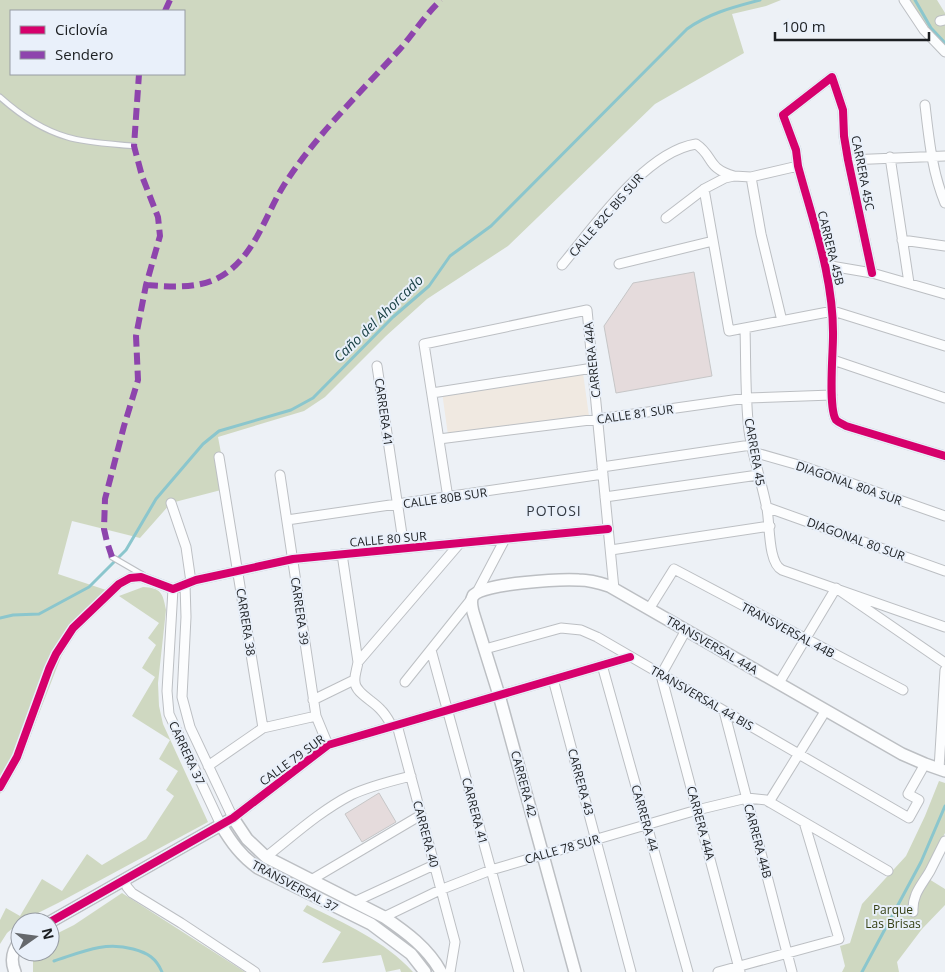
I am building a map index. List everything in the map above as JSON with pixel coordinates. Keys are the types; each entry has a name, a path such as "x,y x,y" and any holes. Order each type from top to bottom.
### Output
{"street":[{"path":"904,0 924,30 945,52"},
{"name":"CARRERA 45B","path":"832,77 784,115 796,150 798,166 826,265 833,311 833,411 836,420 846,426 945,456"},
{"name":"CARRERA 45C","path":"832,77 843,110 844,136 848,160 872,274"},
{"path":"925,105 931,156 939,189 945,203"},
{"name":"CALLE 82C BIS SUR","path":"562,265 634,180 650,166 686,145 696,144 703,148 711,164 717,170 734,176"},
{"path":"848,160 945,156"},
{"path":"890,157 909,283"},
{"path":"666,218 704,189 718,181 734,176 751,176 798,166"},
{"path":"751,176 761,234 782,321"},
{"path":"704,189 728,331 833,311 945,346"},
{"path":"902,240 945,246"},
{"path":"619,264 713,241"},
{"path":"826,265 909,283 945,294"},
{"name":"CARRERA 44A","path":"432,393 424,344 587,310 614,589"},
{"name":"CARRERA 45","path":"745,328 747,398 752,449 770,526 773,559 778,568 782,570 836,588"},
{"path":"833,360 945,398"},
{"name":"CARRERA 41","path":"377,366 404,548"},
{"path":"448,498 432,393 593,368"},
{"name":"CALLE 81 SUR","path":"439,439 747,398 832,396"},
{"name":"CALLE 80B SUR","path":"287,520 448,498 603,470 752,449"},
{"name":"DIAGONAL 80A SUR","path":"752,449 945,516"},
{"name":"CARRERA 38","path":"219,457 263,728"},
{"name":"CARRERA 39","path":"280,475 313,700 316,716 328,745"},
{"path":"605,497 758,475"},
{"name":"CARRERA 37","path":"171,503 186,547 188,583 182,697 190,727 233,818"},
{"name":"DIAGONAL 80 SUR","path":"766,507 945,571"},
{"path":"610,550 770,526"},
{"name":"CALLE 80 SUR","path":"173,588 292,559 608,528"},
{"path":"405,682 475,595 505,538"},
{"path":"358,662 460,543"},
{"path":"313,700 354,680 357,671 358,662 342,554"},
{"name":"TRANSVERSAL 44B","path":"649,609 674,569 903,690"},
{"path":"0,787 17,757 49,669 56,654 73,628 119,584 130,578 141,577 173,588"},
{"name":"TRANSVERSAL 44A","path":"475,595 494,587 560,580 591,581 614,589 902,754 942,770"},
{"name":"CARRERA 37","path":"173,588 167,691 169,714 221,825"},
{"path":"779,683 836,588"},
{"path":"836,588 945,626"},
{"path":"836,588 945,663"},
{"name":"CARRERA 42","path":"475,595 471,605 499,695 575,972"},
{"name":"TRANSVERSAL 44 BIS","path":"485,649 560,628 581,630 630,656 909,818 919,800 908,794 925,764"},
{"path":"661,675 686,630"},
{"name":"CARRERA 41","path":"430,650 519,972"},
{"name":"CALLE 79 SUR","path":"60,916 233,818 328,745 630,656"},
{"name":"CARRERA 44","path":"602,665 688,972"},
{"path":"942,770 945,670"},
{"name":"CARRERA 44A","path":"661,675 740,969"},
{"name":"CARRERA 43","path":"553,679 631,972"},
{"name":"CARRERA 40","path":"354,680 358,690 371,699 395,726 455,942 450,972"},
{"path":"769,802 826,710"},
{"name":"CARRERA 44B","path":"724,711 792,972"},
{"path":"208,766 263,728 316,716"},
{"path":"266,857 322,813 351,795 410,776"},
{"path":"746,798 760,798 769,802 888,871"},
{"name":"CALLE 78 SUR","path":"384,917 440,890 491,870 697,810 746,798"},
{"path":"310,880 421,816"},
{"name":"TRANSVERSAL 37","path":"233,818 247,839 266,857 384,917"},
{"path":"718,972 740,969 787,953 839,939 804,822"},
{"name":"TRANSVERSAL 37","path":"221,825 241,855 258,868 371,924 411,954 425,972"},
{"path":"914,912 913,902 916,894 942,853 945,841"},
{"path":"354,902 434,865"},
{"path":"124,880 132,893 255,972"},
{"path":"384,917 419,944 441,972"}],"lane":[{"path":"0,97 10,106 48,130 69,138 134,146"},
{"path":"112,557 156,582"}],"shaded area":[{"path":"583,373 589,416 448,435 442,392"}],"green space":[{"path":"0,0 781,0 766,6 732,14 744,53 655,104 508,246 427,299 386,336 325,397 304,411 218,437 221,453 214,456 221,490 171,503 140,538 72,521 58,574 115,593 71,639 61,657 24,752 0,794"},
{"path":"910,0 937,0 945,13 945,46 931,32"},
{"path":"143,587 157,590 164,599 166,610 158,683 159,706 163,724 208,822 40,912 22,912 42,879 62,891 87,854 102,865 146,839 174,796 166,790 178,771 159,759 170,740 132,716 155,677 142,668 156,645 148,638 159,623 119,596"},
{"name":"Parque Las Brisas","path":"939,781 945,783 945,833 924,876 945,889 945,905 922,929 897,962 899,972 842,972 845,966 840,946 850,943 862,904 906,856"},
{"path":"122,893 245,972 33,972 33,962 60,962 60,932 74,925"},
{"path":"307,905 377,942 413,972 401,972 400,969 386,972 381,955 322,963 341,932 303,911"},
{"path":"6,908 13,912 10,912 10,930 0,944 0,920"}],"building":[{"path":"694,272 712,376 616,393 604,326 633,283"},
{"path":"379,793 396,822 362,842 345,814"}],"waterway":[{"name":"Caño del Ahorcado","path":"0,618 13,615 39,614 89,587 126,550 156,499 203,444 219,431 291,410 313,398 393,317 429,286 450,256 491,226 687,29 713,15 760,0"},
{"path":"915,0 931,28 945,43"},
{"path":"862,972 921,862 945,806"},
{"path":"60,959 103,947 122,947 147,954 157,963 162,972"}],"marked path":[{"path":"165,10 170,0"},
{"path":"146,285 189,286 200,284 220,277 239,262 254,242 284,185 310,149 400,49 441,0"},
{"path":"112,557 104,529 105,499 138,380 136,336 146,285 160,236 158,217 142,176 134,146 139,75"}],"cycle path":[{"path":"872,273 848,160 844,136 843,110 832,77 783,115 796,150 798,166 821,250 830,293 833,337 832,404 834,414 836,420 846,426 945,456"},
{"path":"0,787 17,757 56,654 73,628 119,584 130,578 141,577 173,589 196,580 293,559 608,529"},
{"path":"60,916 233,818 328,745 630,657"}],"district":[{"name":"POTOSI","path":"554,510"}]}
